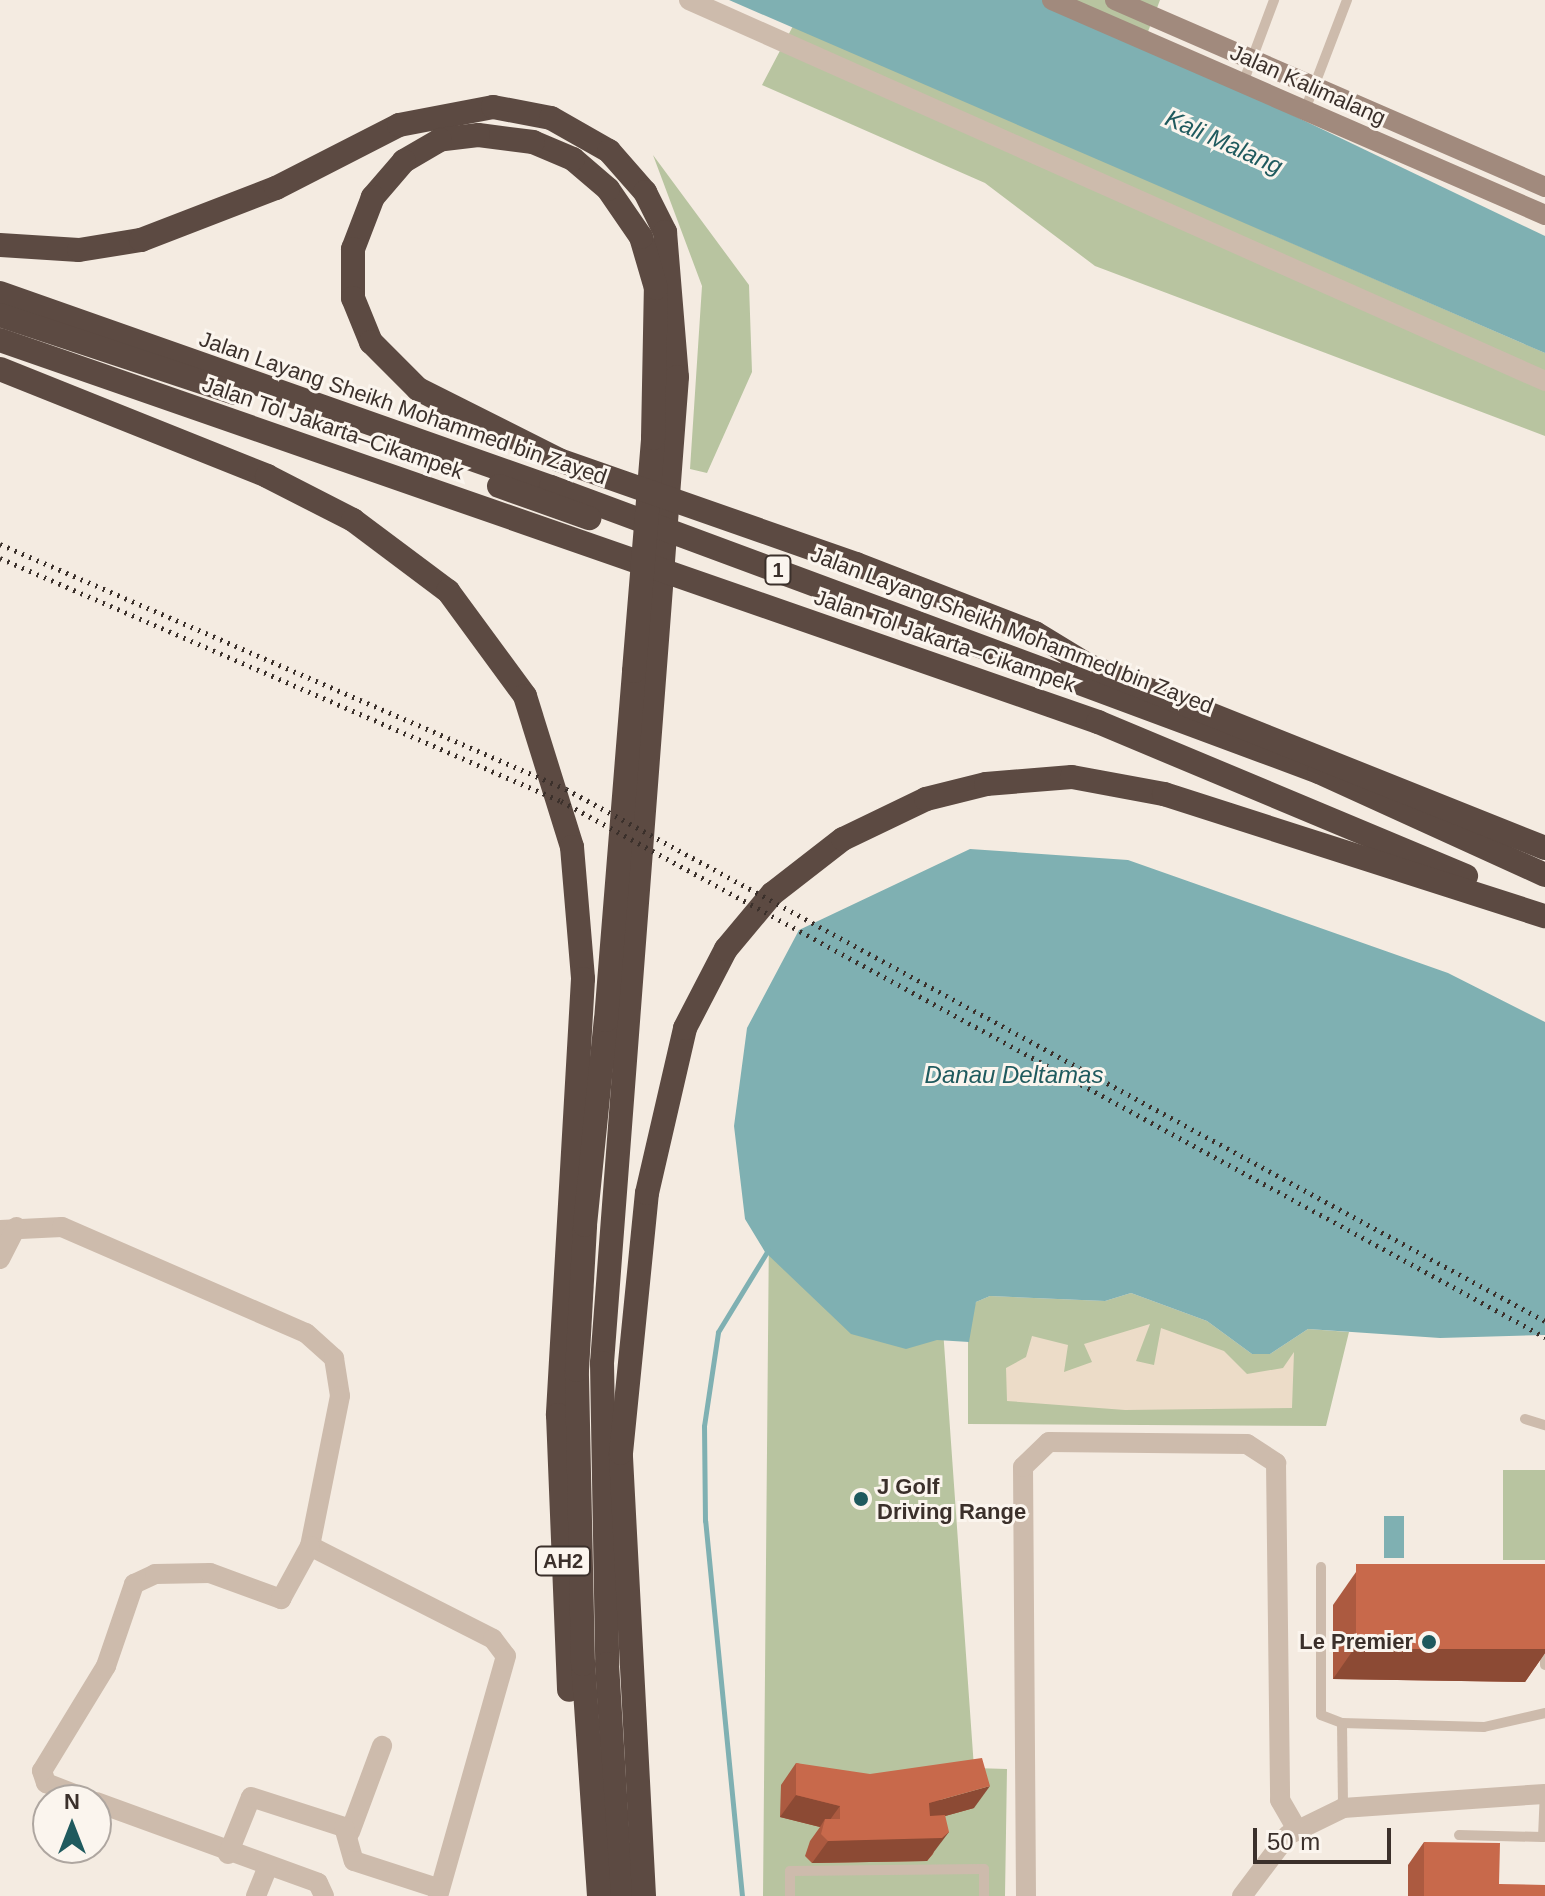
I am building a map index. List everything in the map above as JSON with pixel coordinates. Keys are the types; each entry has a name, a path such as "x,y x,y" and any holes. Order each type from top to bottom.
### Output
{"highway":[{"path":"0,245 79,250 141,240 443,111 493,107 551,118 624,166 665,232 677,331 663,439 645,673 602,1363 607,1664 621,1896"},
{"path":"663,439 656,288 641,237 608,189 565,155 506,136 440,140 404,161 360,224 351,278 371,342 410,382 559,460 1035,633 1086,664"},
{"name":"Jalan Tol Jakarta–Cikampek","path":"0,277 1086,664 1545,848"},
{"name":"Jalan Layang Sheikh Mohammed bin Zayed","path":"0,293 551,487 1274,755 1545,875"},
{"name":"Jalan Layang Sheikh Mohammed bin Zayed","path":"0,315 1089,697 1545,890"},
{"name":"Jalan Tol Jakarta–Cikampek","path":"0,340 1098,722 1545,914"},
{"path":"0,369 267,476 353,520 448,591 507,666 554,770 576,875 583,979 575,1226"},
{"path":"575,1226 645,673"},
{"path":"644,1896 621,1453 647,1193 685,1028 726,949 772,894 843,839 926,799 1061,777 1176,797 1545,914"},
{"name":"AH2","path":"575,1226 558,1430 566,1657 587,1896"},
{"name":"AH2","path":"575,1226 583,1648 599,1896"}],"main road":[{"name":"Jalan Kalimalang","path":"1052,0 1545,215"},
{"name":"Jalan Kalimalang","path":"1115,0 1545,187"}],"street":[{"path":"689,0 1545,381"},
{"path":"0,1259 8,1228 62,1227 322,1345 339,1369 340,1396 310,1546 279,1600 210,1573 155,1574 134,1584 106,1666 42,1771 49,1784"},
{"path":"1026,1896 1023,1467 1049,1442 1247,1444 1276,1463 1280,1800 1297,1829"},
{"path":"310,1546 505,1649 439,1892 354,1861 350,1832 382,1746"},
{"path":"1242,1896 1256,1869 1297,1829 1343,1808 1545,1792"},
{"path":"228,1854 248,1797 350,1832"},
{"path":"112,1808 267,1869 322,1885 324,1896"},
{"path":"256,1896 267,1869"}],"lane":[{"path":"1243,83 1274,0"},
{"path":"1305,110 1347,0"},
{"path":"1525,1419 1545,1425"},
{"path":"1321,1567 1321,1715 1342,1723 1484,1727 1545,1713"},
{"path":"1544,1629 1545,1665"},
{"path":"1342,1723 1343,1808"},
{"path":"1459,1835 1544,1838 1545,1792"},
{"path":"790,1896 790,1871 969,1869 984,1869 984,1896"}],"green space":[{"path":"1055,0 1160,0 1146,37"},
{"path":"793,26 1545,353 1545,436 1095,266 985,183 762,85"},
{"path":"653,155 749,285 752,372 707,473 690,469 702,286"},
{"name":"J Golf Driving Range","path":"769,1227 936,1230 974,1768 1007,1769 1005,1896 763,1896"},
{"path":"1131,1293 1207,1321 1252,1354 1270,1354 1308,1329 1349,1332 1326,1426 968,1424 968,1319 976,1302 990,1296 1105,1301"},
{"path":"1503,1470 1545,1470 1545,1560 1503,1560"}],"shaded area":[{"path":"1150,1324 1136,1361 1154,1365 1161,1328 1224,1351 1247,1374 1283,1368 1294,1352 1292,1408 1125,1410 1007,1401 1006,1368 1026,1357 1032,1336 1068,1345 1064,1372 1092,1362 1084,1344"}],"water":[{"name":"Kali Malang","path":"729,0 1052,0 1545,236 1545,353"},
{"name":"Danau Deltamas","path":"970,849 1128,860 1448,973 1545,1022 1545,1335 1440,1338 1308,1329 1270,1354 1252,1354 1207,1321 1131,1293 1105,1301 990,1296 976,1302 969,1342 937,1340 906,1349 851,1334 765,1252 745,1219 734,1126 747,1028 799,930"},
{"path":"1384,1516 1404,1516 1404,1558 1384,1558"}],"building":[{"path":"1356,1564 1545,1564 1545,1649 1356,1649"},
{"path":"982,1758 990,1786 929,1803 930,1816 945,1815 949,1832 942,1838 828,1841 821,1834 825,1819 840,1819 840,1806 796,1795 796,1763 870,1774"},
{"path":"1424,1842 1500,1843 1499,1884 1545,1885 1545,1896 1424,1896"}],"waterway":[{"path":"742,1896 705,1521 704,1426 718,1332 768,1250"}],"railway":[{"path":"0,544 566,789 1545,1321"},
{"path":"0,558 561,801 1545,1337"}],"place":[{"name":"J Golf Driving Range","path":"861,1499"},
{"name":"Le Premier","path":"1429,1642"}]}
